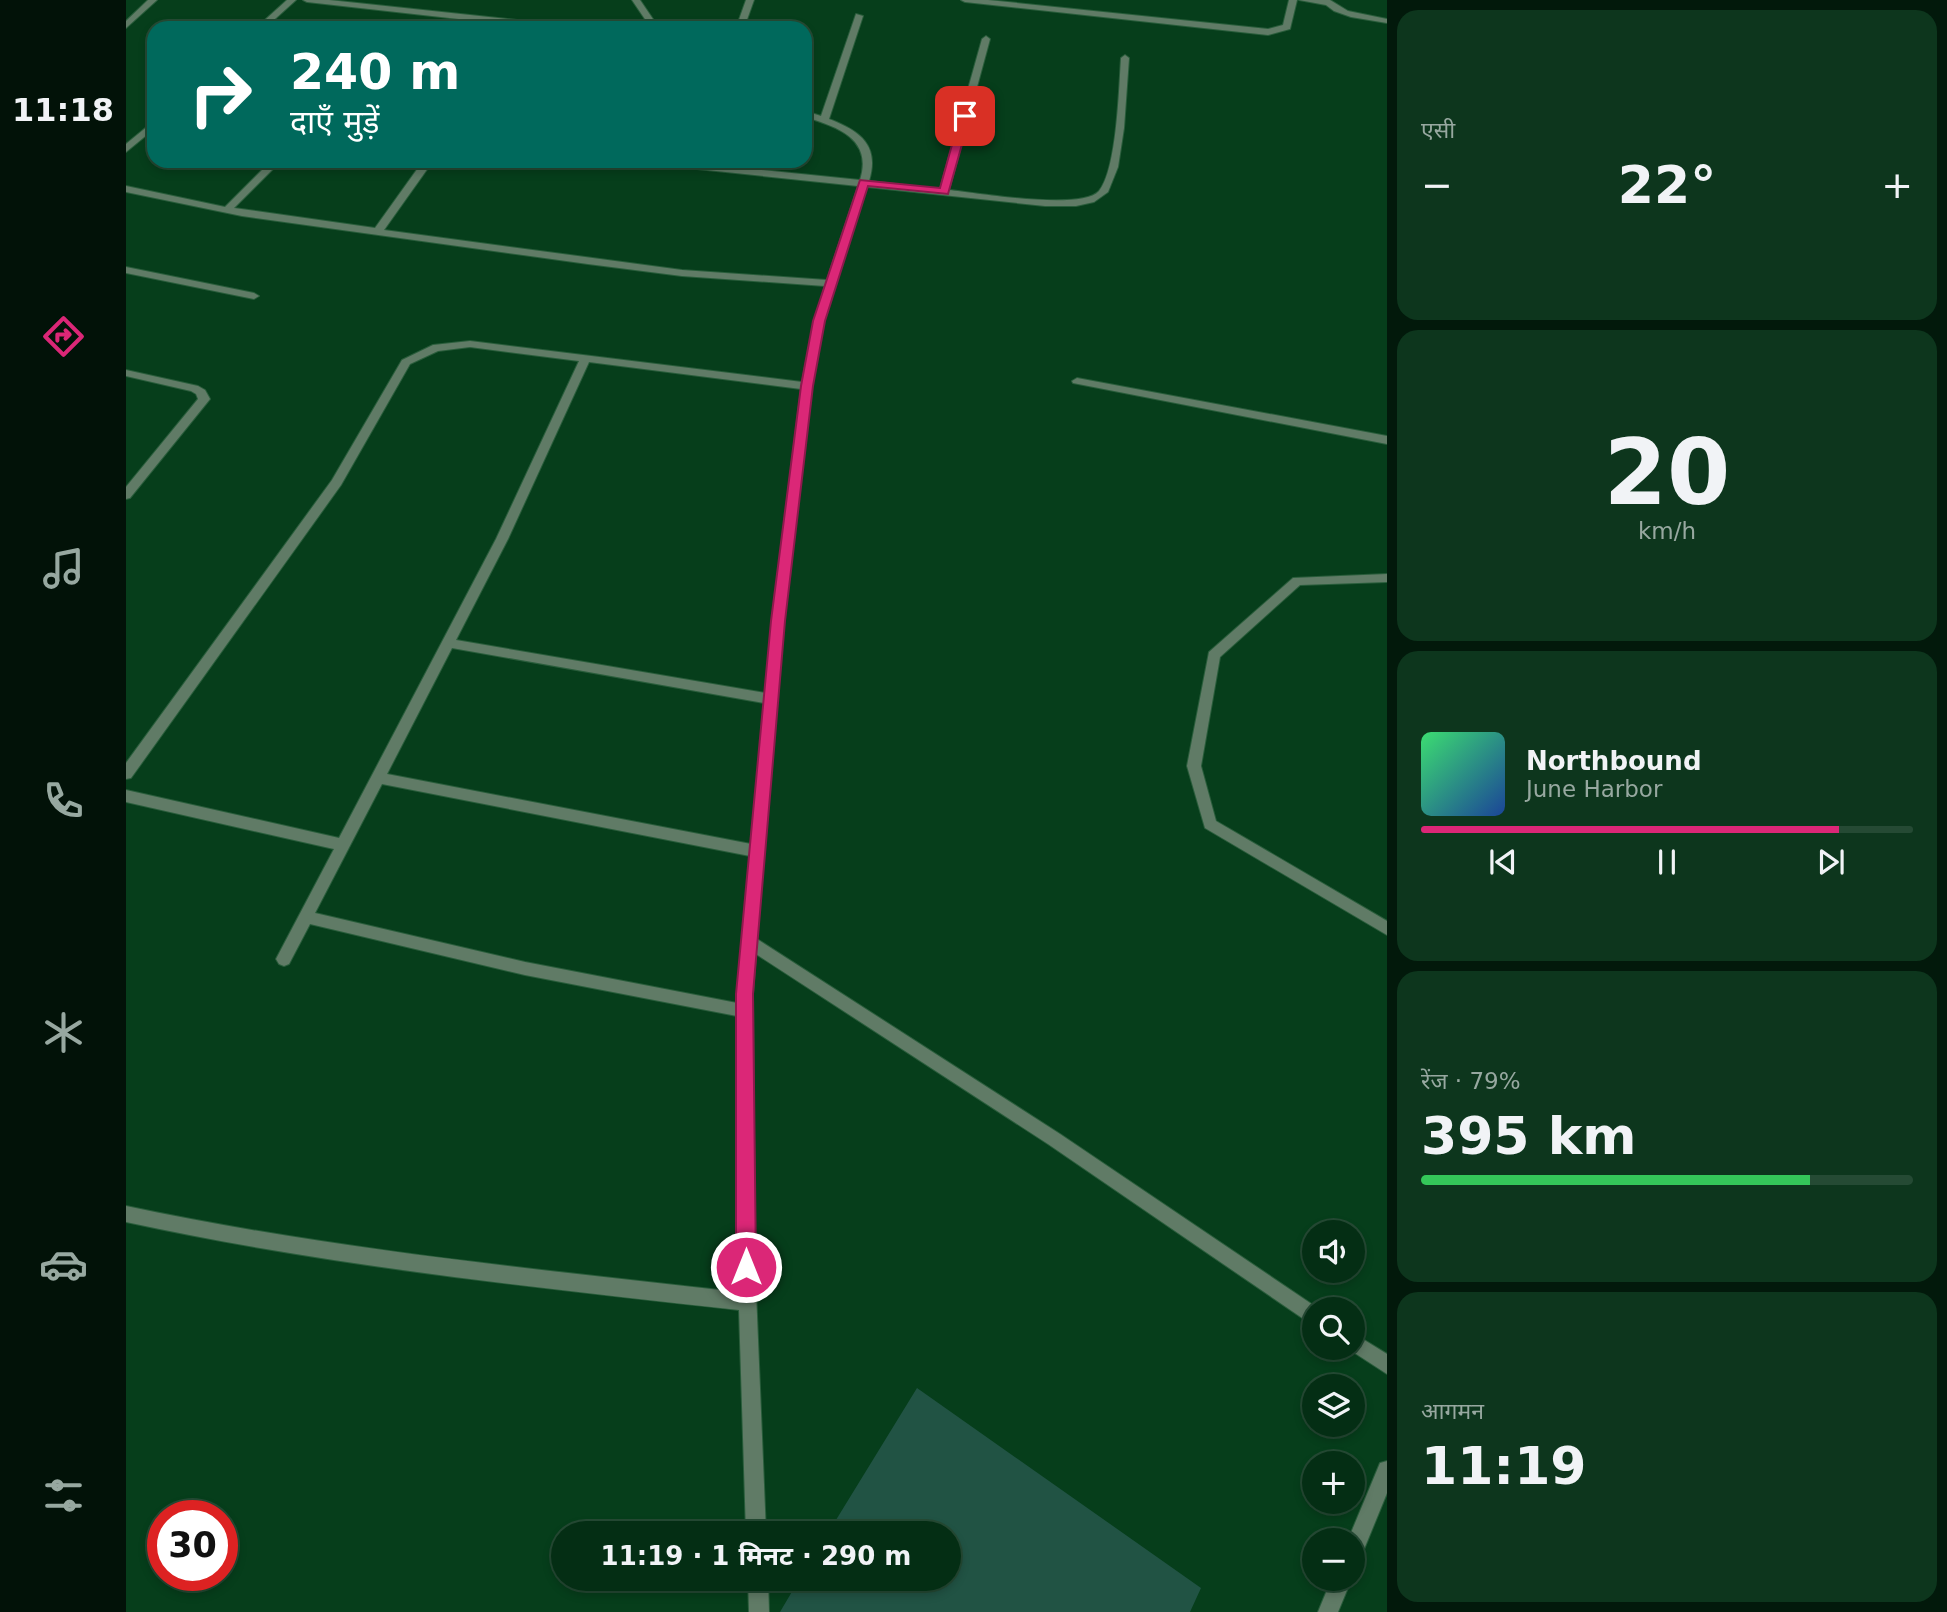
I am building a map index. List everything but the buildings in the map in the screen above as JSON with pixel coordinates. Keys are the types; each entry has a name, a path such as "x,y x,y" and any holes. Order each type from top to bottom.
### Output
{"street":[{"path":"126,25 153,0"},
{"path":"268,21 292,0"},
{"path":"307,0 345,2 477,21"},
{"path":"636,0 650,21"},
{"path":"742,21 750,0"},
{"path":"965,0 1268,32 1287,27 1293,0"},
{"path":"1303,0 1326,1 1340,10 1387,21"},
{"path":"824,120 859,16"},
{"path":"944,192 986,40"},
{"path":"717,168 1068,204 1089,201 1102,193 1110,179 1125,58"},
{"path":"756,1521 748,1302 745,1011 757,851 771,699 807,386 819,321 869,166 869,153 857,137 812,116"},
{"path":"126,149 147,130"},
{"path":"227,210 269,168"},
{"path":"377,231 423,168"},
{"path":"126,189 227,210 682,273 830,283"},
{"path":"126,270 254,296"},
{"path":"126,774 337,482 406,362 423,350 444,345 470,344 807,386"},
{"path":"284,959 502,539 585,359"},
{"path":"126,373 194,388 201,392 204,399 130,483 126,495"},
{"path":"1077,382 1387,440"},
{"path":"1387,578 1297,581 1214,655 1194,766 1210,824 1387,929"},
{"path":"447,643 771,699"},
{"path":"378,778 757,851"},
{"path":"126,796 343,845"},
{"path":"306,917 432,949 651,995 745,1011"},
{"path":"751,943 1054,1139 1302,1308"},
{"path":"126,1214 186,1228 412,1262 748,1302"},
{"path":"1365,1350 1387,1365"},
{"path":"1363,1528 1387,1470"},
{"path":"758,1591 759,1612"},
{"path":"1328,1612 1337,1591"}],"route":[{"path":"746,1267 745,994 778,621 807,386 819,321 851,214 864,183 944,192 965,116"}]}
